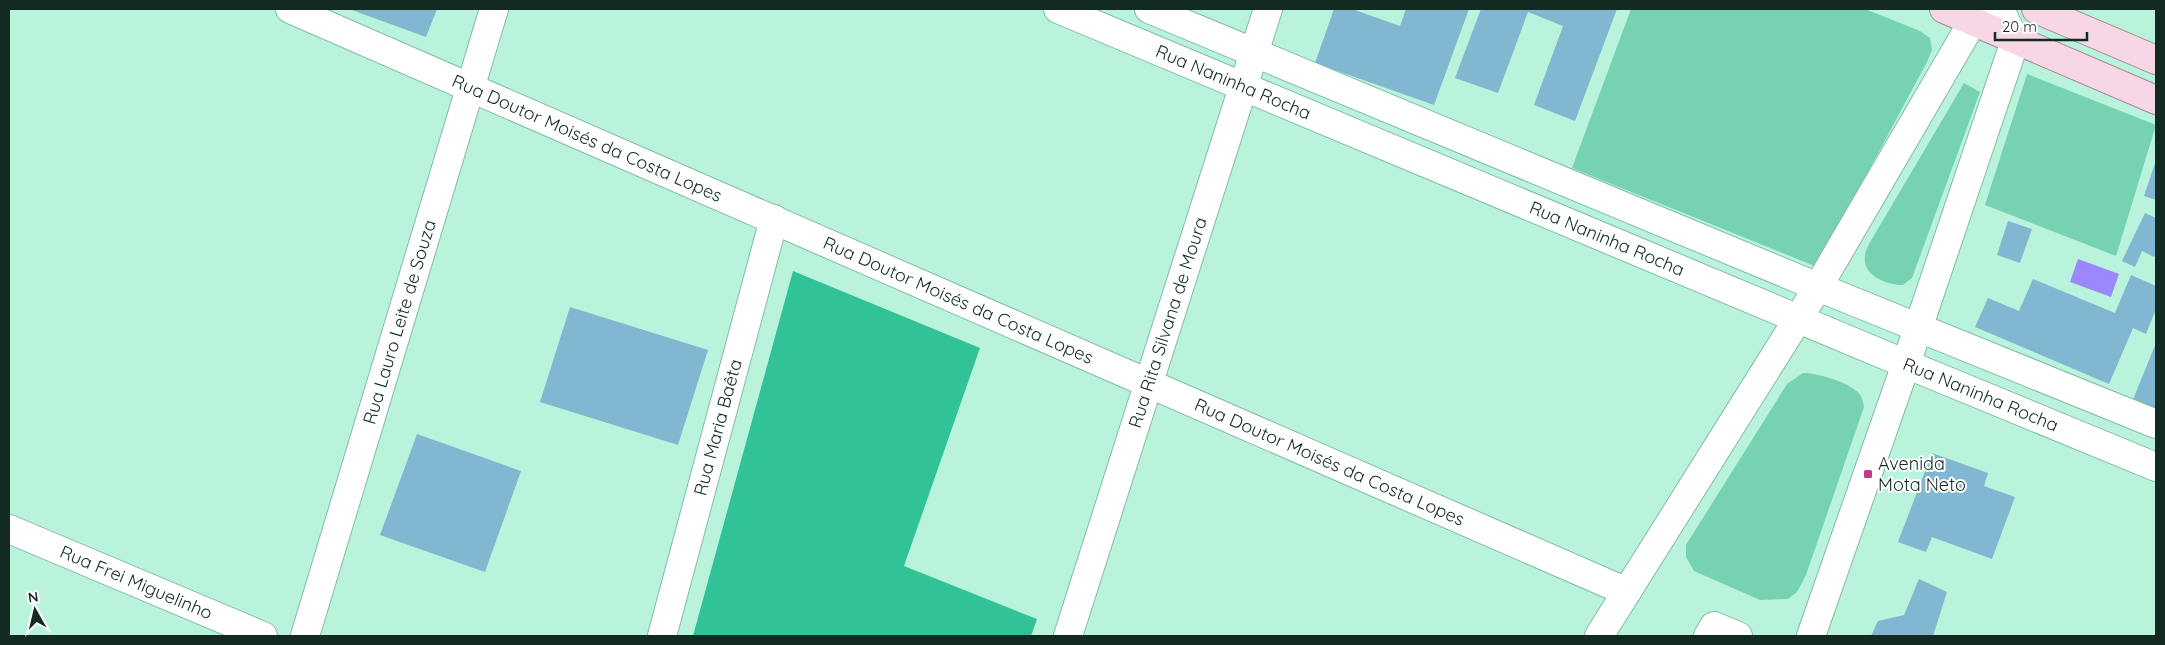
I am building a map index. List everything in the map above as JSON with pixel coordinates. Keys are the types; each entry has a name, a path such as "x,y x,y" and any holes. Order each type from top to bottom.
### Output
{"main road":[{"path":"1944,9 1977,15 2015,41 2156,100"},
{"path":"2036,9 2156,60"}],"street":[{"name":"Rua Doutor Moisés da Costa Lopes","path":"290,9 1627,592"},
{"name":"Rua Lauro Leite de Souza","path":"305,636 494,9"},
{"name":"Rua Naninha Rocha","path":"1058,9 2156,467"},
{"name":"Rua Naninha Rocha","path":"1149,9 1818,287 2156,424"},
{"name":"Rua Rita Silvana de Moura","path":"1068,636 1268,9"},
{"path":"1811,636 1906,364 2015,41 2000,9"},
{"path":"1599,636 1818,287 1977,15"},
{"name":"Rua Maria Baêta","path":"662,636 774,219"},
{"name":"Rua Frei Miguelinho","path":"9,529 263,636"}],"green space":[{"path":"1631,9 1865,9 1920,31 1930,38 1932,50 1927,62 1817,267 1572,168"},
{"path":"2027,74 2156,125 2116,256 1985,205"},
{"path":"1964,83 1980,92 1912,278 1903,285 1884,281 1877,278 1868,269 1865,263 1867,248"},
{"path":"793,271 980,348 904,566 1037,619 1031,636 693,636"},
{"path":"1803,373 1830,378 1850,387 1860,395 1864,407 1806,575 1797,592 1788,599 1760,600 1694,571 1686,557 1686,545 1787,384"}],"shaded area":[{"path":"2078,259 2119,274 2111,297 2070,282"}],"building":[{"path":"349,9 437,9 426,37"},
{"path":"1334,9 1352,9 1400,26 1406,9 1469,9 1434,105 1315,63"},
{"path":"1481,9 1617,9 1575,121 1534,105 1563,26 1528,12 1498,93 1455,78"},
{"path":"2156,160 2156,200 2144,196"},
{"path":"2145,213 2156,218 2156,253 2154,257 2142,251 2135,267 2122,261"},
{"path":"2008,221 2032,229 2020,263 1997,255"},
{"path":"2131,275 2156,286 2156,309 2146,334 2133,328 2109,384 1975,327 1988,298 2019,311 2033,279 2115,313"},
{"path":"570,307 708,350 678,445 540,402"},
{"path":"2156,343 2156,411 2132,402"},
{"path":"417,434 521,471 485,572 380,535"},
{"path":"1932,453 1988,473 1984,486 2015,497 1992,559 1932,537 1926,552 1898,542"},
{"path":"1919,579 1947,592 1933,636 1871,636 1878,621 1904,615"}],"place":[{"name":"Avenida Mota Neto","path":"1868,474"}]}
